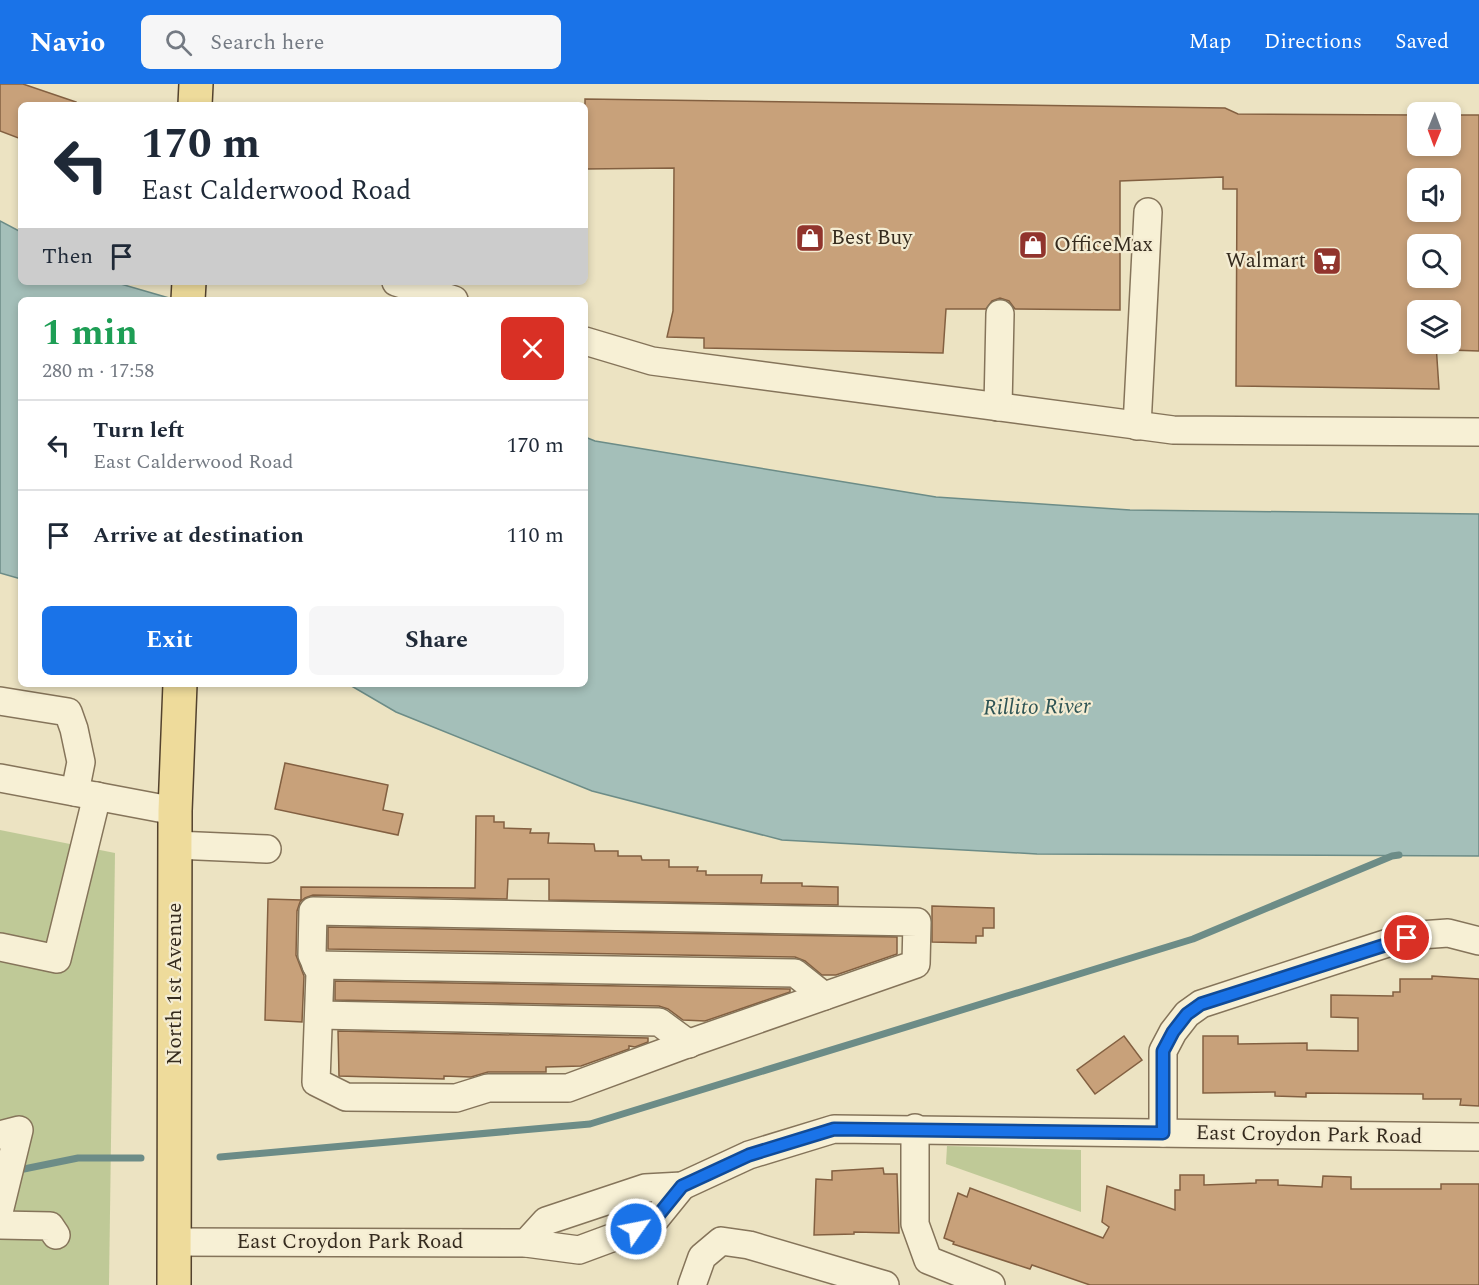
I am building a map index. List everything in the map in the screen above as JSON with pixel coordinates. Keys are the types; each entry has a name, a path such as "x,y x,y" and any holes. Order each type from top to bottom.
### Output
{"main road":[{"path":"195,102 196,84"},
{"name":"North 1st Avenue","path":"180,687 175,811 174,1242 180,1284"}],"street":[{"path":"1137,426 1148,212"},
{"path":"406,285 444,297"},
{"path":"998,407 1000,314"},
{"path":"588,342 652,362 1173,430 1479,432"},
{"path":"0,701 68,712 74,729 86,794 57,959 0,947"},
{"path":"0,778 175,811"},
{"path":"175,845 267,849"},
{"path":"313,911 917,922 916,964 568,1088 488,1088 456,1098 346,1096 316,1082 321,973 316,965 312,955 313,911"},
{"path":"1163,1133 1163,1051 1173,1032 1187,1014 1201,1004 1394,941 1420,935 1448,933 1479,941"},
{"path":"316,965 795,973 824,996"},
{"path":"319,1015 659,1023 689,1044"},
{"path":"915,1128 915,1224 928,1260 991,1285"},
{"name":"East Croydon Park Road","path":"526,1243 546,1221 645,1188 682,1186 749,1155 834,1129 915,1128 1479,1137"},
{"path":"0,1135 19,1130 0,1208"},
{"name":"East Croydon Park Road","path":"174,1242 526,1243 579,1250 652,1223 682,1186"},
{"path":"598,1204 617,1210 625,1224 620,1235"},
{"path":"0,1225 50,1226 56,1235"},
{"path":"692,1285 702,1257 721,1241 749,1245 885,1285"}],"green space":[{"path":"0,830 115,853 109,1285 0,1285"},
{"path":"947,1146 1081,1150 1081,1212 946,1164"}],"water":[{"path":"0,221 18,230 18,285 124,285 166,297 18,297 18,578 0,573"},
{"name":"Rillito River","path":"588,438 936,497 1130,510 1479,514 1479,856 1037,854 782,840 592,791 396,712 353,687 588,687"}],"building":[{"path":"0,84 23,84 76,102 18,102 18,138 0,131"},
{"path":"585,99 1225,108 1238,114 1407,115 1407,156 1461,156 1461,115 1479,115 1479,351 1461,350 1461,300 1407,300 1407,354 1437,354 1439,389 1236,386 1237,189 1223,189 1223,177 1120,181 1120,310 1015,309 1009,301 1000,298 992,301 986,309 946,309 943,353 704,348 704,338 667,337 673,311 674,168 588,169 588,102 585,102"},
{"path":"285,763 388,785 383,810 403,814 398,835 275,809"},
{"path":"476,816 494,816 494,822 504,822 504,828 531,829 530,833 549,833 548,843 594,844 595,851 618,851 618,856 641,856 642,860 669,860 669,867 698,867 697,871 706,871 706,875 762,875 761,883 802,883 802,886 838,887 838,905 549,900 549,879 508,879 507,899 313,895 300,902 297,911 296,955 304,976 302,1022 265,1020 268,899 301,900 301,887 475,888"},
{"path":"932,906 994,908 994,928 983,928 983,936 976,936 976,943 932,942"},
{"path":"328,927 897,937 897,954 836,975 822,975 805,961 795,957 328,949"},
{"path":"1432,976 1479,979 1479,1106 1460,1105 1461,1099 1423,1099 1423,1094 1306,1093 1306,1097 1275,1096 1275,1092 1203,1093 1203,1036 1238,1036 1238,1044 1307,1043 1307,1050 1358,1051 1358,1018 1331,1017 1331,995 1393,996 1393,992 1400,992 1400,979 1432,979"},
{"path":"335,981 790,989 790,992 705,1021 683,1020 668,1009 659,1006 335,1000"},
{"path":"338,1031 648,1038 648,1042 635,1047 629,1046 629,1049 581,1066 546,1067 546,1072 488,1072 471,1077 444,1076 444,1079 339,1076"},
{"path":"1124,1036 1142,1060 1095,1094 1077,1070"},
{"path":"883,1168 884,1174 897,1174 899,1233 854,1232 854,1234 814,1235 816,1179 832,1180 832,1171"},
{"path":"1180,1175 1204,1175 1204,1185 1278,1180 1278,1185 1322,1187 1323,1176 1351,1177 1351,1189 1441,1189 1441,1184 1479,1184 1479,1285 1090,1285 1032,1265 1030,1269 953,1244 954,1242 944,1238 958,1193 967,1197 970,1188 1103,1238 1109,1227 1102,1222 1107,1186 1175,1210 1175,1190 1180,1190"}],"waterway":[{"path":"220,1157 590,1124 1193,939 1399,855"},
{"path":"14,1171 78,1158 141,1158"}],"place":[{"name":"Best Buy","path":"810,238"},
{"name":"OfficeMax","path":"1033,245"},
{"name":"Walmart","path":"1327,261"}],"route":[{"path":"636,1229 652,1223 682,1186 749,1155 834,1129 915,1128 1163,1133 1163,1051 1173,1032 1187,1014 1201,1004 1407,938"}]}
